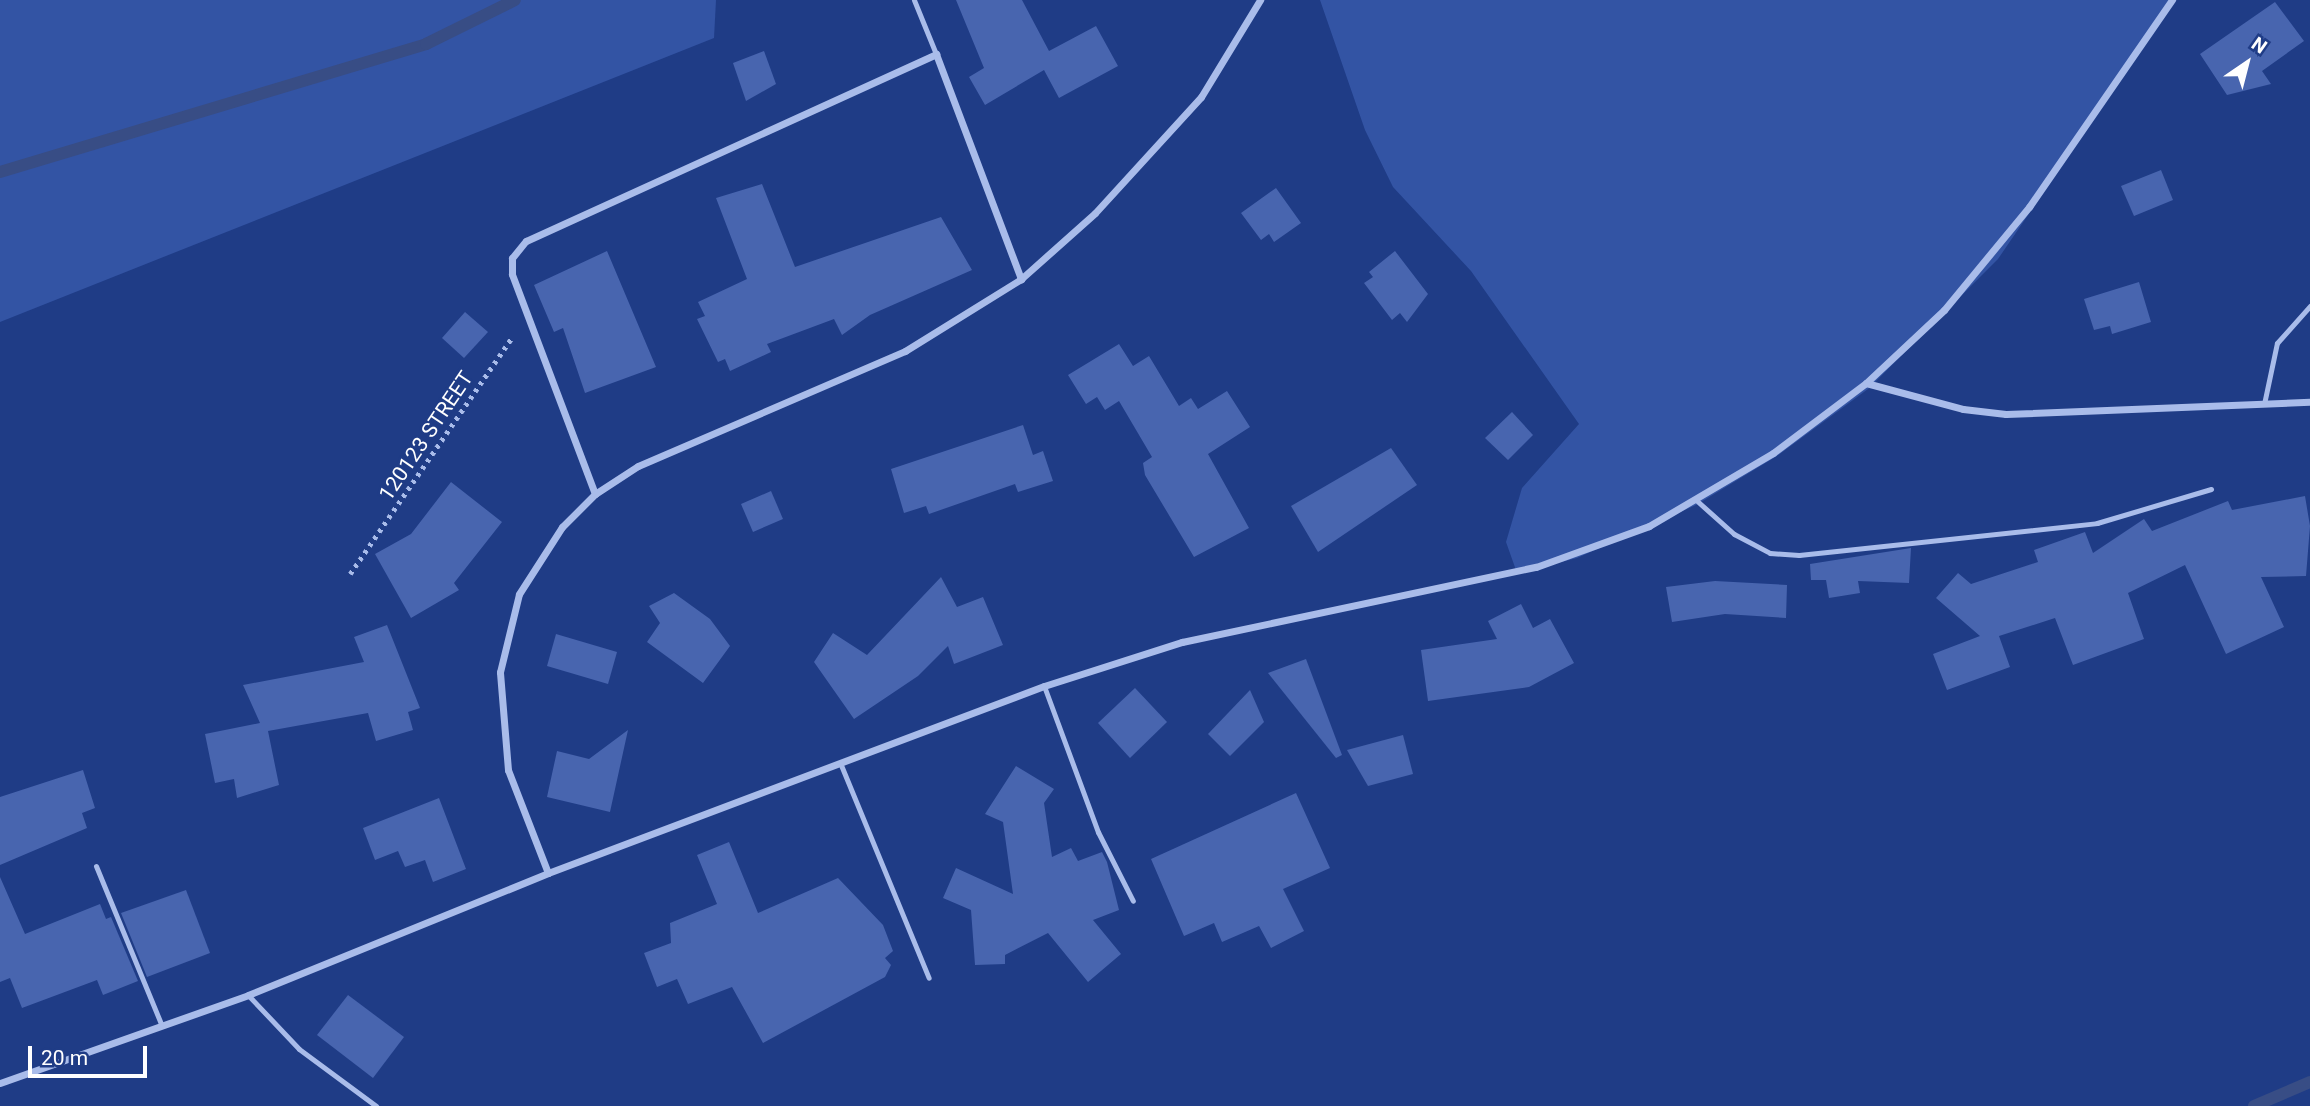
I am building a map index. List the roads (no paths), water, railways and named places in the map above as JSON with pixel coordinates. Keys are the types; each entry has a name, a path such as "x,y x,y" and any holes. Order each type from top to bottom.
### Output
{"street":[{"path":"548,873 509,770 500,672 510,622 532,568 595,494 638,466 905,351 1021,279 1095,213 1202,97 1260,0"},
{"path":"0,1083 248,995 548,873 1044,687 1182,642 1574,556 1696,500 1773,453 1866,383 1990,259 2172,0"},
{"path":"595,494 510,265 526,241 936,54 1021,279"},
{"path":"1866,383 1963,410 2006,414 2310,402"}],"lane":[{"path":"914,0 936,54"},
{"path":"2264,404 2277,343 2310,306"},
{"path":"1696,500 1734,534 1770,553 1799,555 2097,523 2211,489"},
{"path":"1044,687 1098,831 1133,901"},
{"path":"841,765 929,978"},
{"path":"96,866 162,1026"},
{"path":"248,995 308,1056 376,1106"}],"waterway":[{"path":"0,172 426,44 515,0"},
{"path":"2254,1106 2310,1082"}]}
